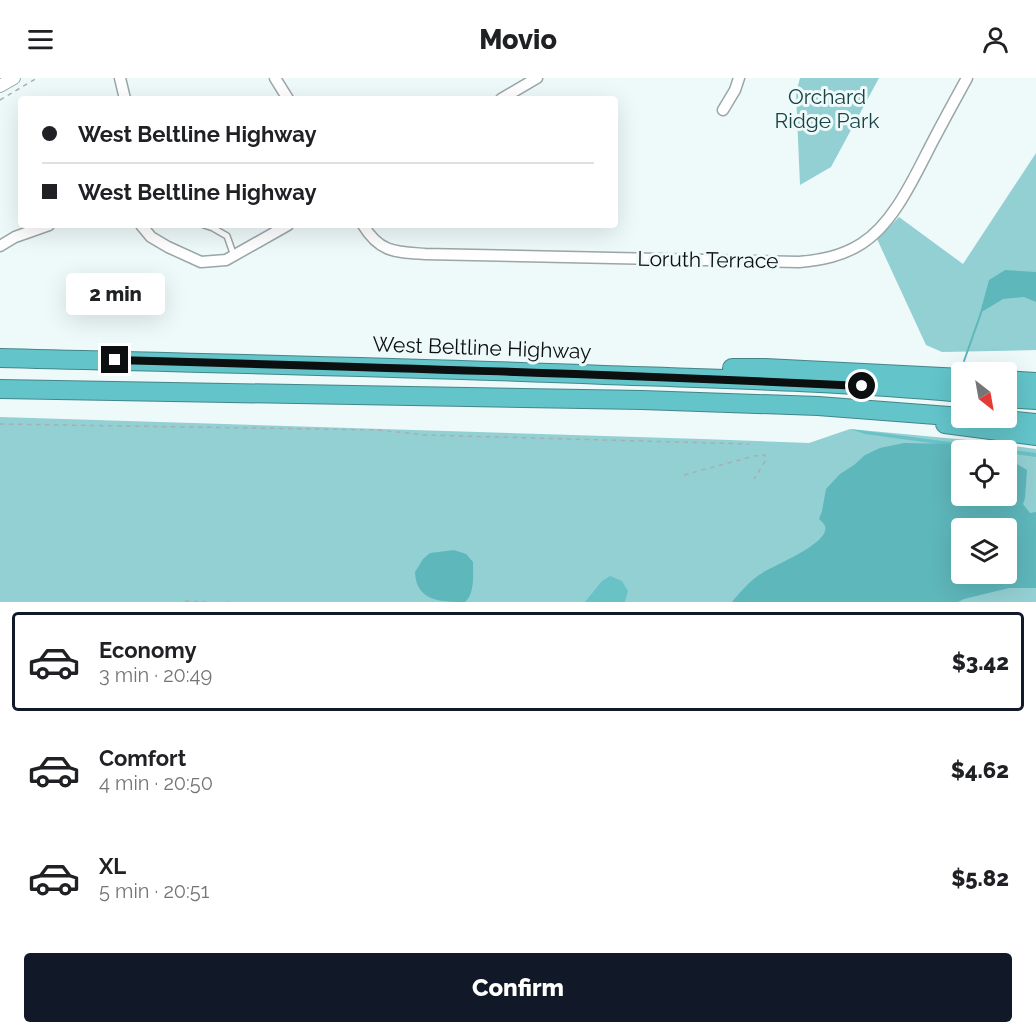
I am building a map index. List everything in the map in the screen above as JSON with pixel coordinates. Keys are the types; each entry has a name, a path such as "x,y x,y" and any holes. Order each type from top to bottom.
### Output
{"highway":[{"name":"West Beltline Highway","path":"0,358 472,370 909,388 951,392"},
{"path":"472,370 765,368 951,377"},
{"path":"0,389 642,400 818,406 951,416"},
{"path":"1017,399 1036,400"},
{"path":"818,406 1036,436"},
{"path":"1017,421 1036,423"}],"street":[{"path":"0,86 14,78"},
{"path":"120,78 124,96"},
{"path":"275,78 286,96"},
{"path":"506,96 537,78"},
{"path":"723,110 739,78"},
{"name":"Loruth Terrace","path":"365,228 377,243 394,252 425,254 800,262 840,255 863,243 882,226 899,202 967,78"},
{"path":"0,246 15,237 40,228"},
{"path":"144,228 151,237 201,262 226,260 283,228"}],"lane":[{"path":"213,228 227,236 234,256"}],"path":[{"path":"0,100 37,78"},
{"path":"0,424 379,430 424,435 748,444"},
{"path":"684,475 765,455 766,460 754,480"},
{"path":"185,601 206,602"}],"green space":[{"name":"Orchard Ridge Park","path":"800,78 879,78 831,167 800,185 796,93"},
{"path":"1036,153 1036,350 942,352 926,345 877,239 899,217 963,264"},
{"path":"0,417 809,443 850,429 967,440 951,440 951,506 1017,506 1017,446 1036,449 1036,602 0,602"}],"shaded area":[{"path":"1005,270 1036,272 1036,302 1024,297 1003,299 980,313 989,280"},
{"path":"850,429 951,442 951,446 865,434"},
{"path":"904,443 951,444 951,506 1017,506 1017,464 1027,470 1023,504 1030,513 1036,512 1036,588 1009,588 958,602 732,602 759,575 799,554 819,540 824,533 825,526 819,519 826,489 840,474 865,455 880,448"},
{"path":"1017,451 1036,453 1036,457 1017,454"},
{"path":"454,550 466,554 473,562 473,584 468,598 465,602 448,602 425,595 416,582 415,572 423,559 430,553"},
{"path":"610,576 622,581 628,591 625,602 585,602 602,581"}],"waterway":[{"path":"964,361 981,313"}],"route":[{"path":"115,360 472,370 862,386"}]}
